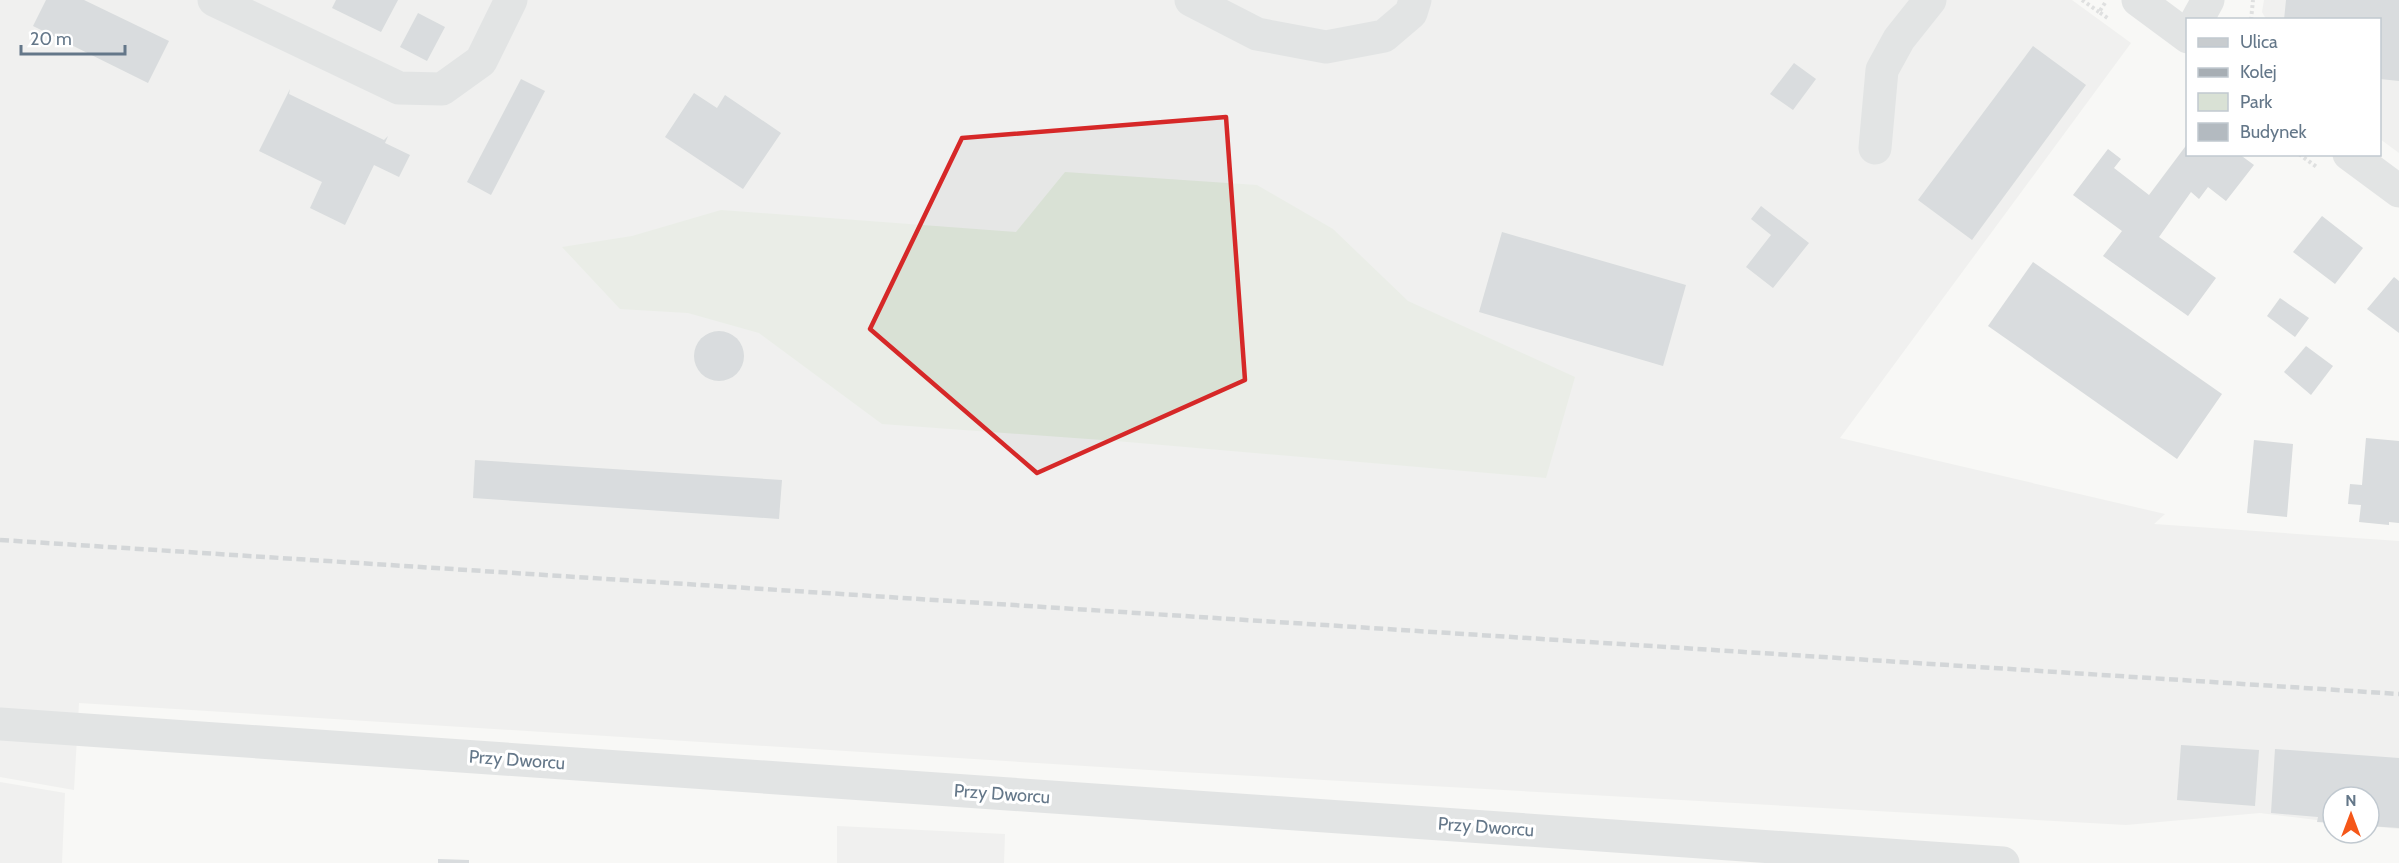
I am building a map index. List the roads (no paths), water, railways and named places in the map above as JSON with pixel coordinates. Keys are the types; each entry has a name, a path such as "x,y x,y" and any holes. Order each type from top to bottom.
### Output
{"street":[{"path":"214,0 399,88 441,89 481,61 510,0"},
{"path":"1191,0 1257,34 1326,47 1384,36 1411,13 1415,0"},
{"path":"1875,148 1882,70 1899,39 1930,0"},
{"path":"2138,0 2186,36"},
{"path":"2198,18 2208,0"},
{"path":"2352,156 2399,191"},
{"name":"Przy Dworcu","path":"0,724 2003,863"}],"railway":[{"path":"0,540 2399,694"}]}
